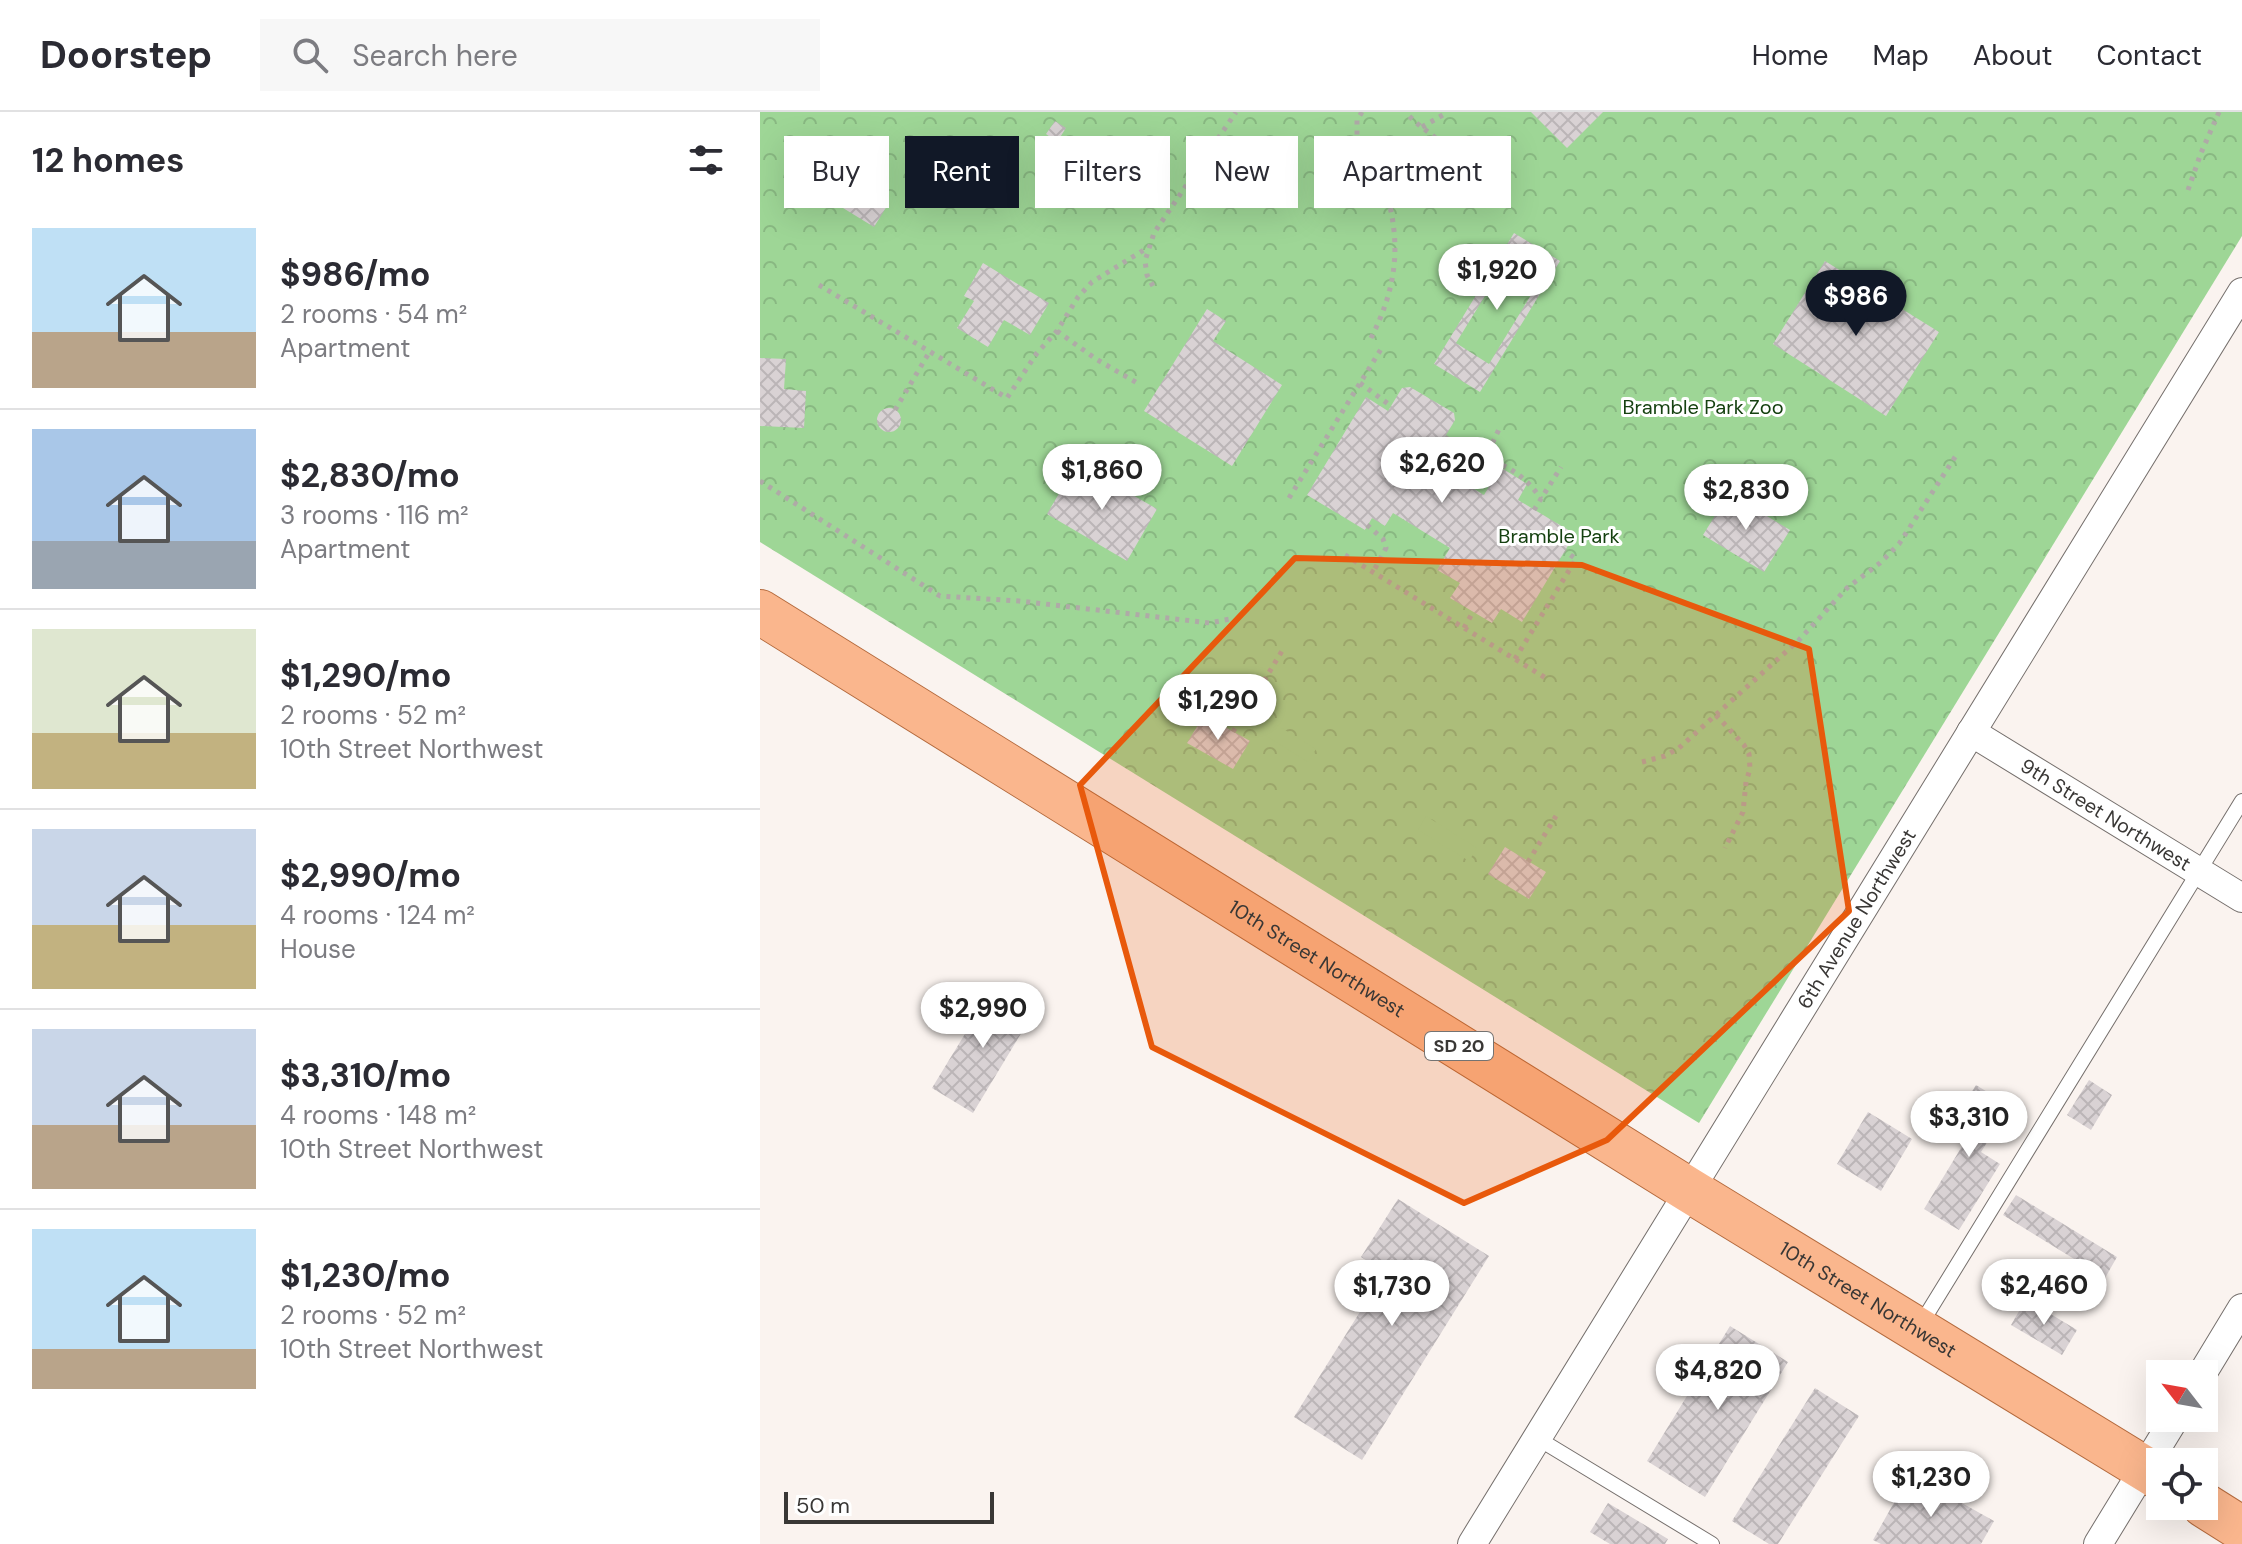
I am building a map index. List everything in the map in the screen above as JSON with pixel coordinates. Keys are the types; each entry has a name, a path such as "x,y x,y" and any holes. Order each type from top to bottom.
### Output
{"main road":[{"name":"10th Street Northwest","path":"760,612 1689,1190 2146,1469"},
{"path":"2218,1514 2242,1529"}],"street":[{"name":"6th Avenue Northwest","path":"1472,1544 2242,292"},
{"name":"9th Street Northwest","path":"1971,732 2242,898"},
{"path":"2210,1360 2242,1308"},
{"path":"2098,1544 2146,1481"}],"lane":[{"path":"1917,1330 2242,801"},
{"path":"1537,1438 1712,1544"}],"path":[{"path":"1153,286 1147,275 1147,248 1236,112"},
{"path":"1357,136 1357,120 1362,112"},
{"path":"1406,112 1433,136"},
{"path":"1421,128 1448,112"},
{"path":"2188,190 2219,112"},
{"path":"1371,338 1385,304 1396,259 1397,236 1390,208"},
{"path":"819,285 1007,398 1078,297 1092,282 1147,248"},
{"path":"1057,331 1139,384"},
{"path":"1289,498 1383,346"},
{"path":"895,410 930,351"},
{"path":"1360,383 1391,406"},
{"path":"1471,488 1501,425"},
{"path":"1445,437 1450,441 1455,455 1484,459 1525,478 1541,499"},
{"path":"1642,762 1665,756 1679,748 1799,640 1847,588 1880,563 1899,544 1957,454"},
{"path":"1534,510 1561,467"},
{"path":"760,481 940,596 1019,601 1210,623 1230,619"},
{"path":"1367,525 1383,539 1386,548 1373,572"},
{"path":"1515,659 1576,559 1565,551"},
{"path":"1345,555 1549,680"},
{"path":"1464,628 1473,612"},
{"path":"1233,732 1282,651"},
{"path":"1716,715 1744,745 1750,769 1743,812 1725,848"},
{"path":"1528,862 1556,816"}],"highlighted area":[{"path":"1295,558 1582,565 1809,649 1849,911 1607,1140 1464,1203 1152,1047 1080,785"}],"green space":[{"name":"Bramble Park","path":"760,112 2242,112 2242,236 1699,1123 760,542"},
{"path":"1264,717 1316,749 1308,762 1257,730"},
{"path":"1426,816 1477,848 1469,861 1418,830"}],"building":[{"path":"1531,112 1603,112 1567,148"},
{"path":"1055,121 1066,128 1061,136 1046,134"},
{"path":"843,208 886,208 874,227"},
{"path":"1514,233 1560,261 1480,392 1434,364","holes":["1517,244 1550,264 1489,364 1456,343"]},
{"path":"1825,261 1939,332 1886,416 1773,344"},
{"path":"983,263 1049,303 1030,335 1004,320 988,347 957,328 974,301 964,296"},
{"path":"1207,309 1226,321 1213,341 1282,385 1232,466 1144,411"},
{"path":"760,358 786,359 784,389 806,391 804,428 760,426"},
{"path":"1410,387 1454,413 1455,420 1430,462 1484,495 1500,467 1527,484 1518,500 1575,534 1522,622 1501,609 1492,623 1450,598 1460,583 1437,570 1450,548 1393,513 1385,526 1372,518 1365,530 1307,495 1366,397 1388,411 1402,388"},
{"path":"889,408 897,412 901,420 897,428 889,432 881,428 877,420 881,412"},
{"path":"1077,463 1157,509 1127,561 1047,514"},
{"path":"1729,493 1790,530 1764,572 1703,535"},
{"path":"1204,715 1250,741 1233,769 1187,743"},
{"path":"1505,847 1546,872 1529,899 1488,874"},
{"path":"993,988 1034,1012 973,1113 932,1088"},
{"path":"2089,1080 2112,1095 2091,1130 2067,1115"},
{"path":"1976,1085 2010,1106 1981,1152 2000,1164 1959,1230 1924,1209 1964,1143 1947,1132"},
{"path":"1868,1112 1912,1139 1881,1191 1837,1164"},
{"path":"2016,1195 2117,1257 2105,1278 2003,1215"},
{"path":"1398,1199 1489,1256 1362,1460 1294,1417 1385,1272 1361,1257"},
{"path":"2026,1299 2077,1330 2062,1355 2011,1325"},
{"path":"1730,1326 1788,1362 1705,1497 1647,1461"},
{"path":"1815,1388 1859,1416 1778,1544 1769,1544 1732,1521"},
{"path":"1910,1474 1994,1521 1981,1544 1881,1544 1873,1540"},
{"path":"1608,1503 1668,1539 1665,1544 1610,1544 1590,1532"}],"park label":[{"name":"Bramble Park Zoo","path":"1703,407"}]}
